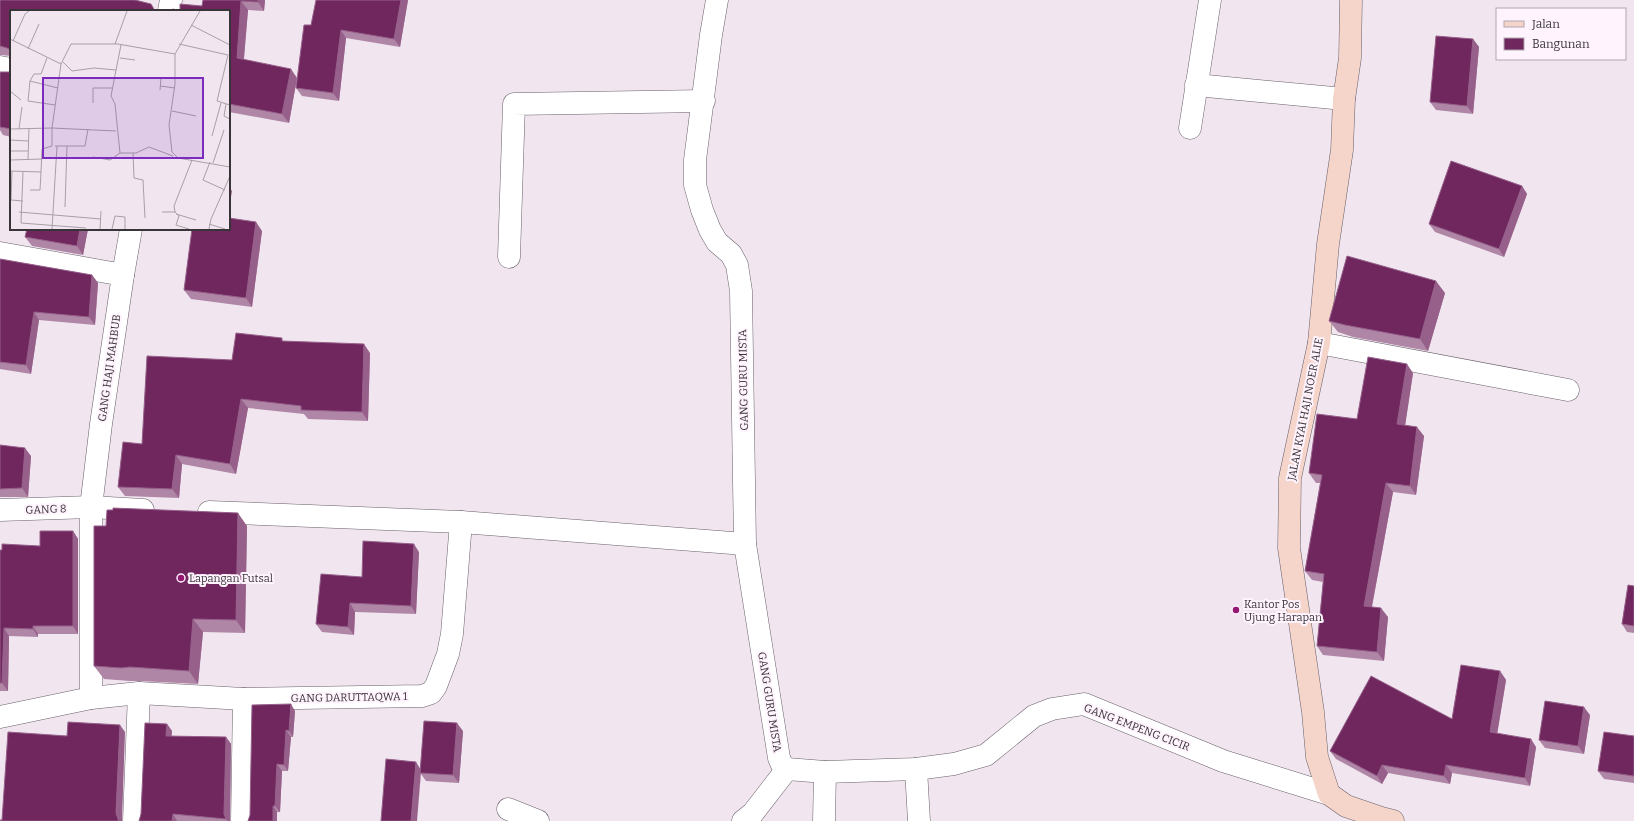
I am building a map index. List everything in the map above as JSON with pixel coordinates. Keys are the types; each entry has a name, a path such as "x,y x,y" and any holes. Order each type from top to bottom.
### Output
{"street":[{"path":"169,10 171,0"},
{"name":"GANG GURU MISTA","path":"717,0 695,160 695,184 702,210 710,230 717,242 732,254 738,265 742,291 745,544 779,758 782,765 787,769"},
{"path":"1190,128 1210,0"},
{"name":"JALAN KYAI HAJI NOER ALIE","path":"1329,794 1317,757 1313,712 1289,548 1290,478 1319,343 1328,244 1342,150 1344,99 1350,58 1351,0"},
{"path":"0,67 10,69"},
{"path":"1196,84 1344,99"},
{"path":"509,257 514,104 704,101"},
{"name":"GANG HAJI MAHBUB","path":"91,508 101,424 131,230"},
{"path":"0,253 123,275"},
{"path":"1319,343 1568,390"},
{"path":"91,508 91,698"},
{"name":"GANG 8","path":"0,510 91,508 162,510"},
{"path":"186,511 461,522 745,544"},
{"name":"GANG DARUTTAQWA 1","path":"0,717 91,698 139,693 244,699 422,696 431,693 436,686 448,654 452,634 461,522"},
{"path":"134,821 139,693"},
{"path":"242,821 244,699"},
{"name":"GANG EMPENG CICIR","path":"787,769 825,772 916,769 954,764 986,755 1034,716 1052,709 1084,704 1223,761 1329,794"},
{"path":"743,821 753,813 787,769"},
{"path":"916,769 919,821"},
{"path":"824,821 825,772"},
{"path":"1329,794 1346,806 1393,821"},
{"path":"508,808 538,821"}],"building":[{"path":"0,0 135,0 151,4 154,10 10,10 10,50 0,46"},
{"path":"203,0 258,0 258,2 241,1 237,58 291,69 282,114 230,104 230,10 180,10 180,4 202,6"},
{"path":"316,0 401,0 394,39 341,30 333,93 296,88 304,25 311,25"},
{"path":"1436,36 1473,39 1467,106 1430,102"},
{"path":"10,71 10,129 0,127 0,72"},
{"path":"1451,161 1522,186 1499,249 1429,224"},
{"path":"230,218 256,222 246,298 184,290 192,230 230,230"},
{"path":"27,230 80,230 77,246 25,237"},
{"path":"1347,256 1436,281 1420,339 1329,321"},
{"path":"0,259 92,275 89,317 34,312 26,365 0,362"},
{"path":"236,333 282,338 282,341 364,344 362,412 301,410 301,406 241,399 230,464 176,455 172,489 118,487 123,442 142,444 147,356 232,360"},
{"path":"1368,357 1407,364 1397,424 1417,427 1410,486 1386,483 1364,606 1381,608 1377,652 1317,646 1324,574 1305,571 1322,475 1309,473 1317,414 1357,419"},
{"path":"0,445 25,448 22,488 0,489"},
{"name":"Lapangan Futsal","path":"113,508 238,513 236,620 193,619 189,671 94,666 94,526 106,526 107,510 113,510"},
{"path":"40,531 73,531 73,626 33,626 33,629 4,628 2,683 0,683 0,550 2,550 2,544 40,546"},
{"path":"363,541 414,544 411,606 350,603 348,627 316,624 321,574 362,577"},
{"path":"1628,585 1634,586 1634,626 1622,624"},
{"path":"1461,665 1500,671 1490,732 1531,739 1525,778 1446,765 1444,776 1382,765 1377,776 1330,751 1371,676 1452,719"},
{"path":"1545,701 1584,707 1578,746 1539,740"},
{"path":"291,704 289,731 286,730 284,765 277,764 273,821 248,821 250,815 252,705"},
{"path":"424,721 457,723 453,775 420,773"},
{"path":"68,722 120,725 116,813 119,821 0,821 2,820 8,732 67,736"},
{"path":"145,723 167,724 166,736 226,737 224,814 226,819 173,814 172,821 139,821 141,814"},
{"path":"1604,732 1634,736 1634,776 1598,771"},
{"path":"386,759 416,762 411,821 381,821"}],"place":[{"name":"Lapangan Futsal","path":"181,578"},
{"name":"Kantor Pos Ujung Harapan","path":"1236,610"}]}
